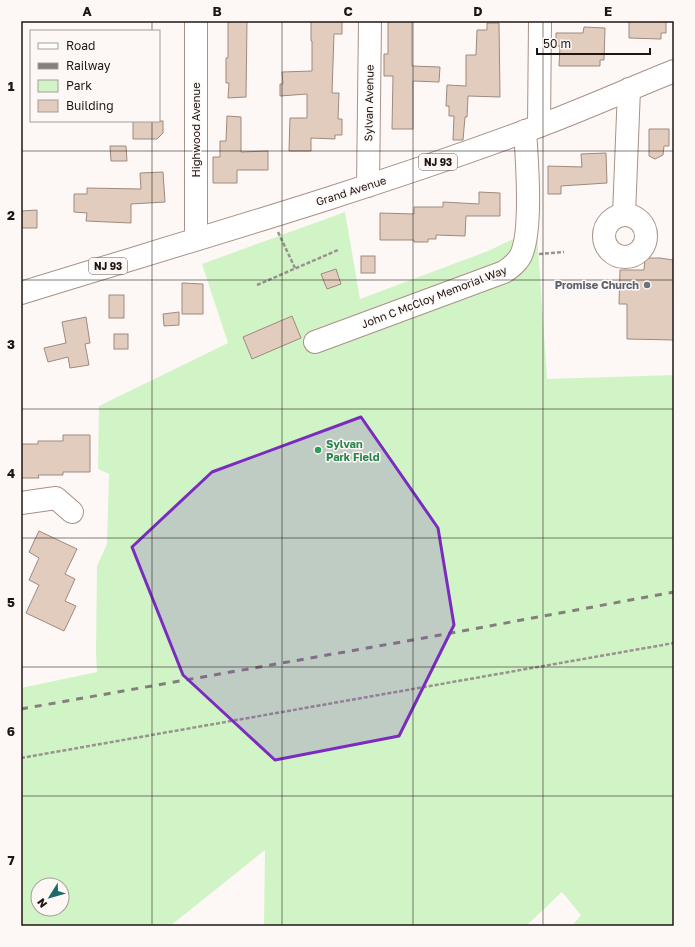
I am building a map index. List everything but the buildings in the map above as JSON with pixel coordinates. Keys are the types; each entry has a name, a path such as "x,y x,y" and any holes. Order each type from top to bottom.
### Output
{"main road":[{"name":"Highwood Avenue","path":"196,21 196,238"},
{"name":"Sylvan Avenue","path":"368,186 370,21"},
{"name":"John C McCloy Memorial Way","path":"315,342 504,272 513,266 520,257 524,244 527,218 540,21"},
{"name":"Grand Avenue","path":"21,293 368,186 532,129 674,71"},
{"path":"624,215 629,89"},
{"path":"21,503 56,498 72,512"}],"path":[{"path":"286,248 295,268"},
{"path":"257,285 338,250"},
{"path":"532,255 564,252"},
{"path":"21,758 674,643"}],"highlighted area":[{"path":"361,417 438,528 454,625 399,736 275,760 183,675 132,547 212,472"}],"green space":[{"path":"345,212 360,299 488,251 530,231 537,233 546,379 674,375 674,926 572,926 581,915 562,892 526,926 264,926 265,850 170,926 21,926 21,688 97,672 97,566 107,544 109,474 98,469 99,406 228,343 202,264"}],"railway":[{"path":"21,709 674,592"}],"place":[{"name":"Promise Church","path":"647,285"},
{"name":"Sylvan Park Field","path":"318,450"}]}
